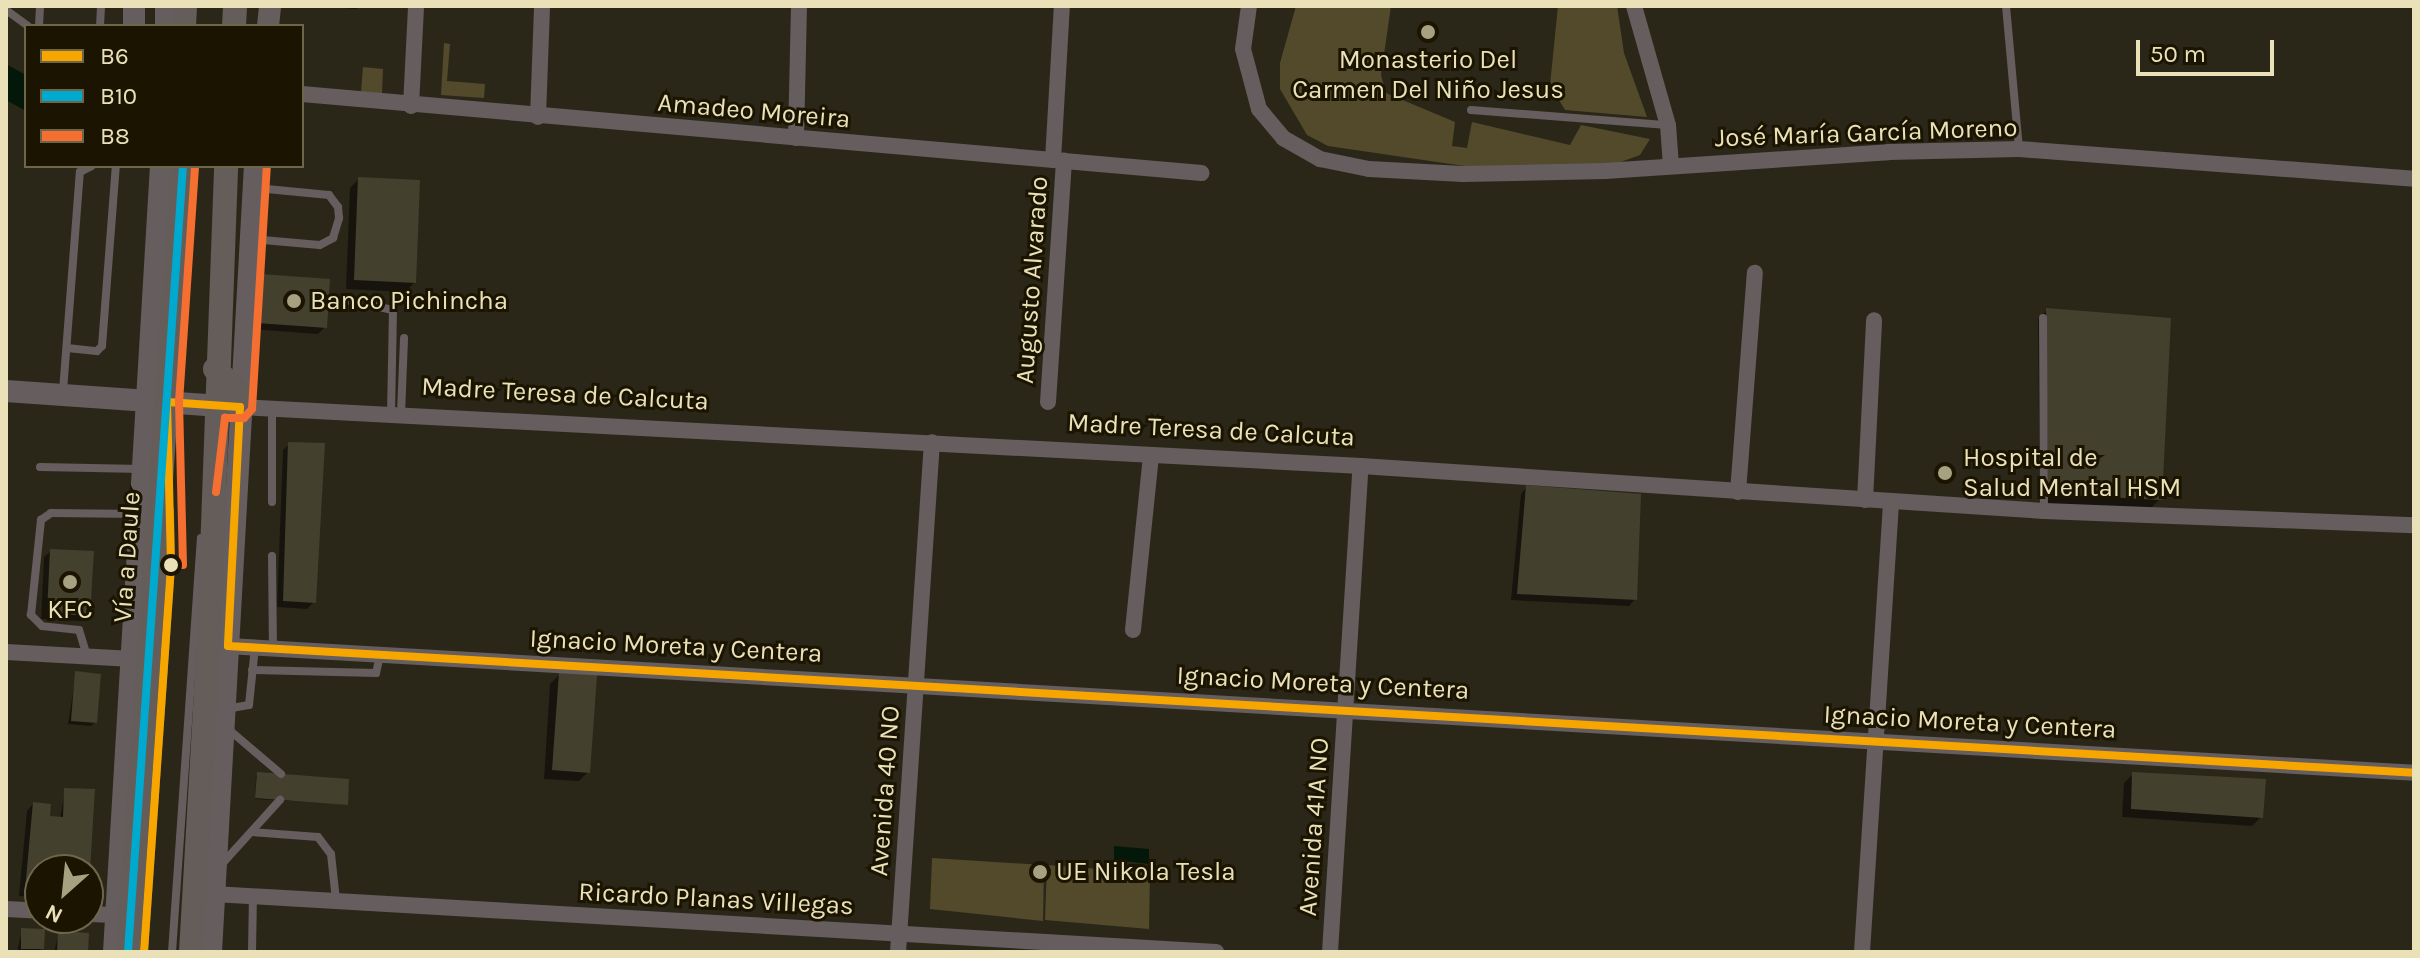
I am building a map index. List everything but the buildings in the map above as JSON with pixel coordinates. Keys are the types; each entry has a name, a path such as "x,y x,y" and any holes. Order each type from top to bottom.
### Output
{"main road":[{"name":"Vía a Daule","path":"128,952 157,401 161,168"},
{"name":"Vía a Daule","path":"114,952 143,469 157,401 183,168"},
{"path":"191,952 208,661 215,369 226,168"},
{"path":"211,952 254,177"},
{"path":"215,369 240,400"},
{"name":"Madre Teresa de Calcuta","path":"6,391 215,406 240,400"},
{"path":"126,767 138,791"}],"street":[{"path":"411,106 416,6"},
{"path":"538,117 542,6"},
{"path":"796,138 799,6"},
{"name":"Augusto Alvarado","path":"1048,402 1059,161 1062,6"},
{"name":"José María García Moreno","path":"1249,6 1243,49 1259,109 1283,138 1320,159 1369,169 1463,174 2019,149 2414,179"},
{"path":"1634,6 1668,125 1671,166"},
{"name":"Amadeo Moreira","path":"304,94 1202,173"},
{"path":"1738,492 1755,273"},
{"path":"1865,500 1874,320"},
{"name":"Madre Teresa de Calcuta","path":"240,400 272,409 1361,466 2044,511 2414,525"},
{"name":"Avenida 40 NO","path":"898,952 932,442"},
{"path":"1133,630 1151,455"},
{"name":"Avenida 41A NO","path":"1330,952 1361,466"},
{"path":"1862,952 1891,502"},
{"name":"Ignacio Moreta y Centera","path":"228,646 916,683 2414,773"},
{"path":"6,652 133,659"},
{"name":"Ricardo Planas Villegas","path":"214,894 1216,952"},
{"path":"104,915 116,915"}],"lane":[{"path":"2006,6 2019,149"},
{"path":"6,10 25,24"},
{"path":"1471,110 1668,125"},
{"path":"63,395 80,172 88,168"},
{"path":"67,348 97,351 102,346 116,168"},
{"path":"250,238 329,243 339,218 338,207 329,195 254,177"},
{"path":"342,299 393,310 396,414"},
{"path":"2043,318 2044,511"},
{"path":"396,414 404,338"},
{"path":"144,952 171,565 157,401"},
{"path":"172,952 204,490 215,406"},
{"path":"272,409 272,502"},
{"path":"40,467 143,469"},
{"path":"87,657 79,630 42,626 31,615 41,520 51,513 140,514"},
{"path":"272,556 273,648"},
{"path":"255,647 249,705 224,717 281,774"},
{"path":"252,670 376,673 380,654"},
{"path":"215,871 280,800"},
{"path":"252,832 318,837 331,854 336,901"},
{"path":"252,952 253,897"}],"shaded area":[{"path":"1296,6 1391,6 1381,75 1386,93 1455,122 1452,146 1467,148 1472,122 1570,145 1581,125 1650,139 1640,155 1615,164 1478,168 1328,146 1307,135 1280,89 1280,63"},
{"path":"1558,6 1617,6 1624,53 1647,117 1565,110 1550,85"},
{"path":"444,43 450,44 447,81 485,84 484,98 441,95"},
{"path":"6,64 24,74 24,110 6,100"},
{"path":"363,67 383,69 382,94 361,92"},
{"path":"1114,846 1149,849 1149,864 1114,860"},
{"path":"932,858 1044,865 1043,921 930,909"},
{"path":"1047,865 1150,873 1149,929 1045,920"}],"transit line":[{"name":"B10","path":"128,952 183,168"},
{"name":"B8","path":"183,565 179,402 195,168"},
{"name":"B8","path":"216,492 225,418 244,418 252,409 267,168"},
{"name":"B6","path":"144,952 171,565 167,402 240,407 228,646 2414,773"}],"place":[{"name":"Monasterio Del Carmen Del Niño Jesus","path":"1428,32"},
{"name":"Banco Pichincha","path":"294,301"},
{"name":"Hospital de Salud Mental HSM","path":"1945,473"},
{"name":"KFC","path":"70,582"},
{"name":"UE Nikola Tesla","path":"1040,872"}]}
